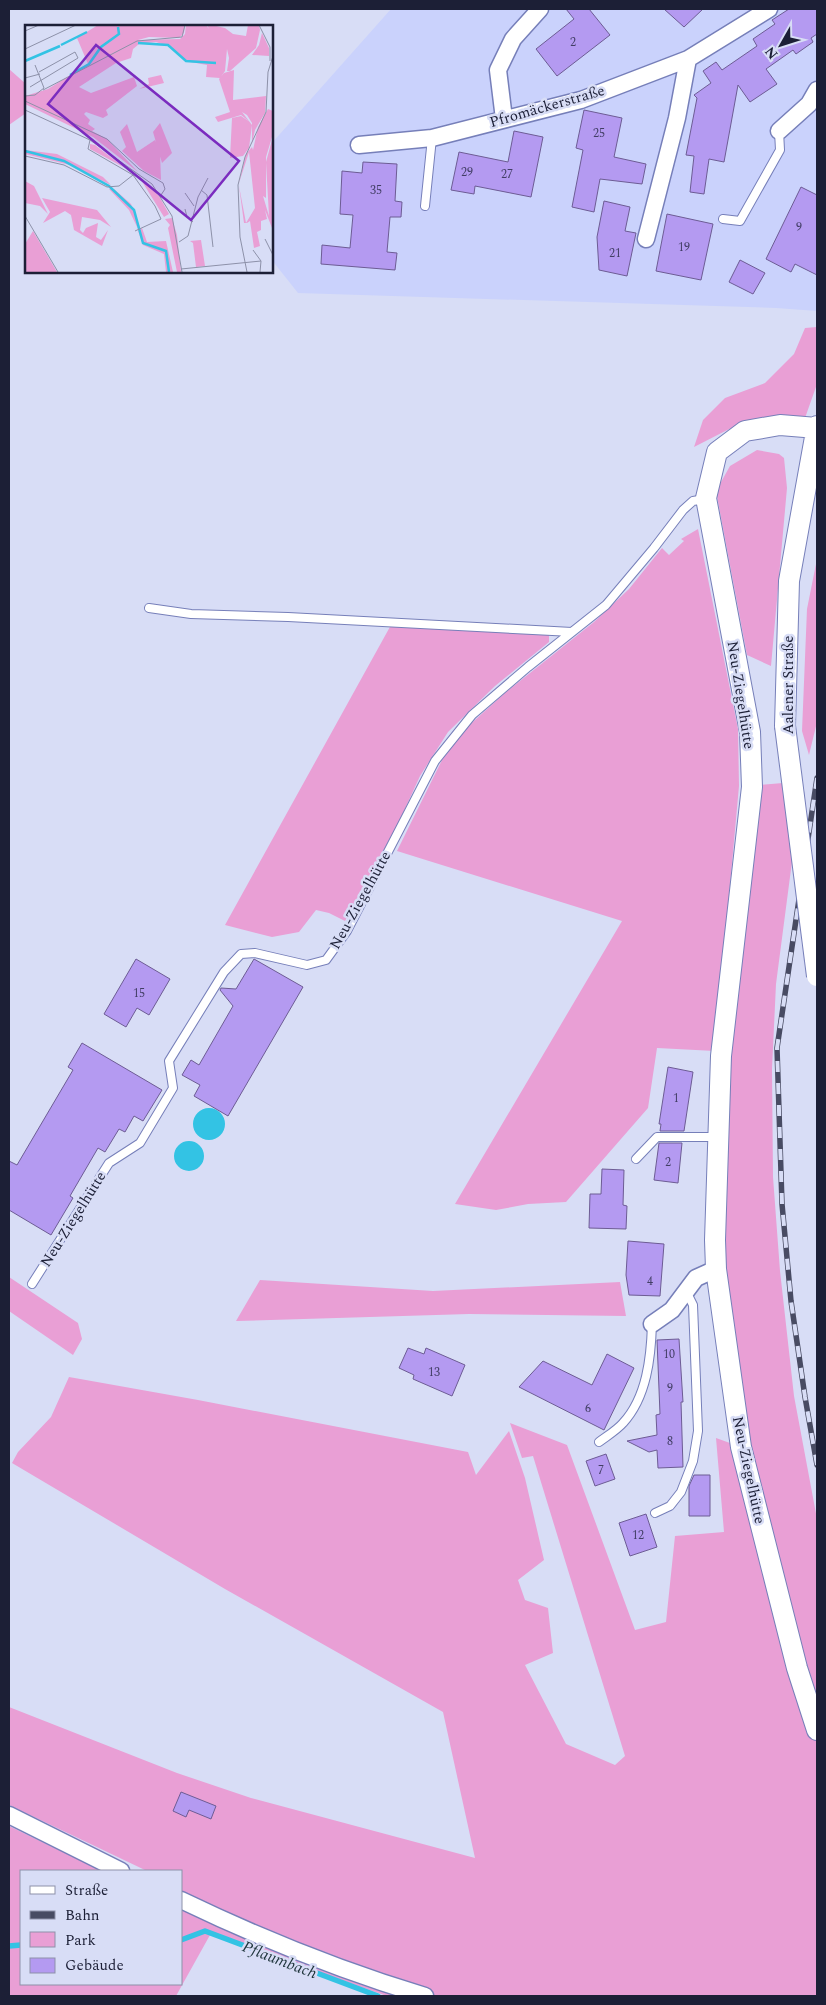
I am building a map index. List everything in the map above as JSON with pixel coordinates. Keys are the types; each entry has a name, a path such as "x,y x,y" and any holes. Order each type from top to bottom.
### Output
{"street":[{"path":"504,119 498,70 513,39 540,9"},
{"name":"Pfromäckerstraße","path":"359,145 432,138 581,100 688,59 768,9"},
{"path":"646,239 677,118 688,59"},
{"path":"779,131 809,104 817,90"},
{"name":"Neu-Ziegelhütte","path":"817,427 780,425 745,431 717,452 706,498 750,732 752,787 721,1056 716,1269 741,1447 797,1668 817,1730"},
{"name":"Aalener Straße","path":"817,427 789,581 785,726 817,976"},
{"path":"652,1324 672,1310 696,1278 716,1269"},
{"path":"9,1815 119,1870"},
{"path":"182,1900 219,1918 370,1980 425,1996"}],"lane":[{"path":"723,219 740,220 780,150 779,131"},
{"path":"424,206 432,138"},
{"path":"149,608 191,614 288,617 572,632 606,605 654,548 682,510 693,501 706,498"},
{"name":"Neu-Ziegelhütte","path":"32,1284 109,1163 140,1143 173,1088 169,1061 224,972 241,954 255,953 307,966 326,960 347,931 435,761 452,738 472,715 572,632"},
{"path":"636,1159 657,1137 718,1137"},
{"path":"655,1513 670,1506 681,1492 693,1461 698,1432 693,1305 686,1291"},
{"path":"599,1442 624,1423 637,1402 648,1374 652,1324"}],"shaded area":[{"path":"391,9 817,9 817,311 776,308 298,293 272,260 272,143"}],"green space":[{"path":"9,69 25,83 25,114 9,125"},
{"path":"817,327 817,384 805,418 741,423 694,447 703,420 725,398 765,383 794,354 805,328"},
{"path":"757,450 779,454 784,458 787,488 771,666 747,655 716,491 730,466"},
{"path":"698,529 738,729 739,786 715,1051 657,1048 648,1108 566,1202 528,1204 496,1210 455,1204 622,921 397,851 442,760 465,729 506,692 594,622 629,589 662,548 669,555 684,541 681,539"},
{"path":"817,559 817,722 809,755 802,731 807,609"},
{"path":"391,625 549,635 549,642 495,686 448,732 420,776 399,822 345,921 329,913 316,910 299,932 272,937 225,925"},
{"path":"783,783 793,854 776,984 772,1069 773,1177 780,1271 794,1396 817,1519 817,1996 387,1996 210,1935 176,1996 9,1996 9,1826 100,1870 20,1870 20,1985 182,1985 182,1870 145,1870 9,1805 9,1707 177,1773 251,1798 475,1858 443,1712 225,1589 12,1463 18,1452 51,1417 69,1377 468,1452 476,1475 509,1431 525,1478 544,1560 518,1580 525,1600 548,1608 553,1653 525,1665 566,1744 615,1765 625,1756 533,1456 522,1458 510,1423 567,1445 635,1630 666,1622 675,1536 724,1532 716,1438 741,1447 748,1445 723,1266 729,1055 758,785"},
{"path":"9,1277 78,1323 82,1339 73,1355 9,1311"},
{"path":"260,1280 433,1291 620,1282 626,1316 469,1314 236,1321"}],"water":[{"path":"209,1108 221,1112 225,1124 221,1136 209,1140 197,1136 193,1124 197,1112"},
{"path":"189,1141 200,1145 204,1156 200,1167 189,1171 178,1167 174,1156 178,1145"}],"building":[{"path":"566,9 589,9 610,35 557,76 536,49 574,19"},
{"path":"664,9 703,9 684,27"},
{"path":"789,9 817,9 817,34 811,38 813,42 796,54 793,50 766,69 777,84 750,102 738,85 724,162 709,159 704,194 690,192 694,156 686,155 697,98 694,95 711,83 703,71 716,62 722,70 757,46 753,39 775,24 772,20"},
{"path":"584,110 622,118 614,157 646,164 642,184 600,179 594,212 572,207 583,150 576,148"},
{"path":"514,131 543,137 531,197 475,186 474,194 451,190 459,152 508,162"},
{"path":"363,162 397,164 395,201 402,202 401,217 390,217 387,252 397,253 395,270 321,264 322,245 350,248 353,215 340,214 342,171 362,173"},
{"path":"801,187 817,195 817,275 795,264 791,272 766,259"},
{"path":"604,201 630,207 625,231 636,233 627,276 599,270 597,237"},
{"path":"667,214 713,224 701,280 656,271"},
{"path":"740,260 765,273 753,294 729,282"},
{"path":"136,959 170,979 149,1015 137,1008 126,1027 104,1014"},
{"path":"254,959 303,987 228,1116 194,1096 200,1085 182,1075 191,1060 199,1065 233,1006 220,990 221,988 236,989"},
{"path":"82,1043 162,1090 143,1121 134,1116 125,1132 119,1129 105,1152 98,1148 70,1196 73,1198 51,1235 9,1210 9,1161 17,1165 73,1070 68,1067"},
{"path":"668,1067 693,1072 684,1131 660,1131 661,1124 659,1124"},
{"path":"659,1143 682,1143 678,1183 654,1180"},
{"path":"602,1169 624,1170 623,1205 627,1206 626,1229 589,1228 590,1194 601,1194"},
{"path":"628,1241 664,1244 660,1296 629,1295 626,1275"},
{"path":"679,1339 683,1402 681,1402 683,1467 658,1468 657,1450 649,1452 627,1441 657,1435 656,1415 660,1414 657,1340"},
{"path":"408,1348 424,1354 426,1348 465,1365 452,1396 413,1379 414,1375 399,1368"},
{"path":"607,1354 634,1368 604,1430 519,1387 543,1361 592,1385"},
{"path":"606,1454 615,1479 595,1486 586,1461"},
{"path":"694,1475 710,1475 710,1516 689,1516 689,1486"},
{"path":"646,1514 657,1547 630,1556 619,1523"},
{"path":"181,1792 216,1806 211,1819 189,1810 186,1817 173,1811"}],"waterway":[{"name":"Pflaumbach","path":"182,1940 205,1931 378,1996"},
{"name":"Pflaumbach","path":"9,1946 20,1945"}],"railway":[{"path":"817,778 777,1048 782,1204 791,1301 817,1465"}]}
